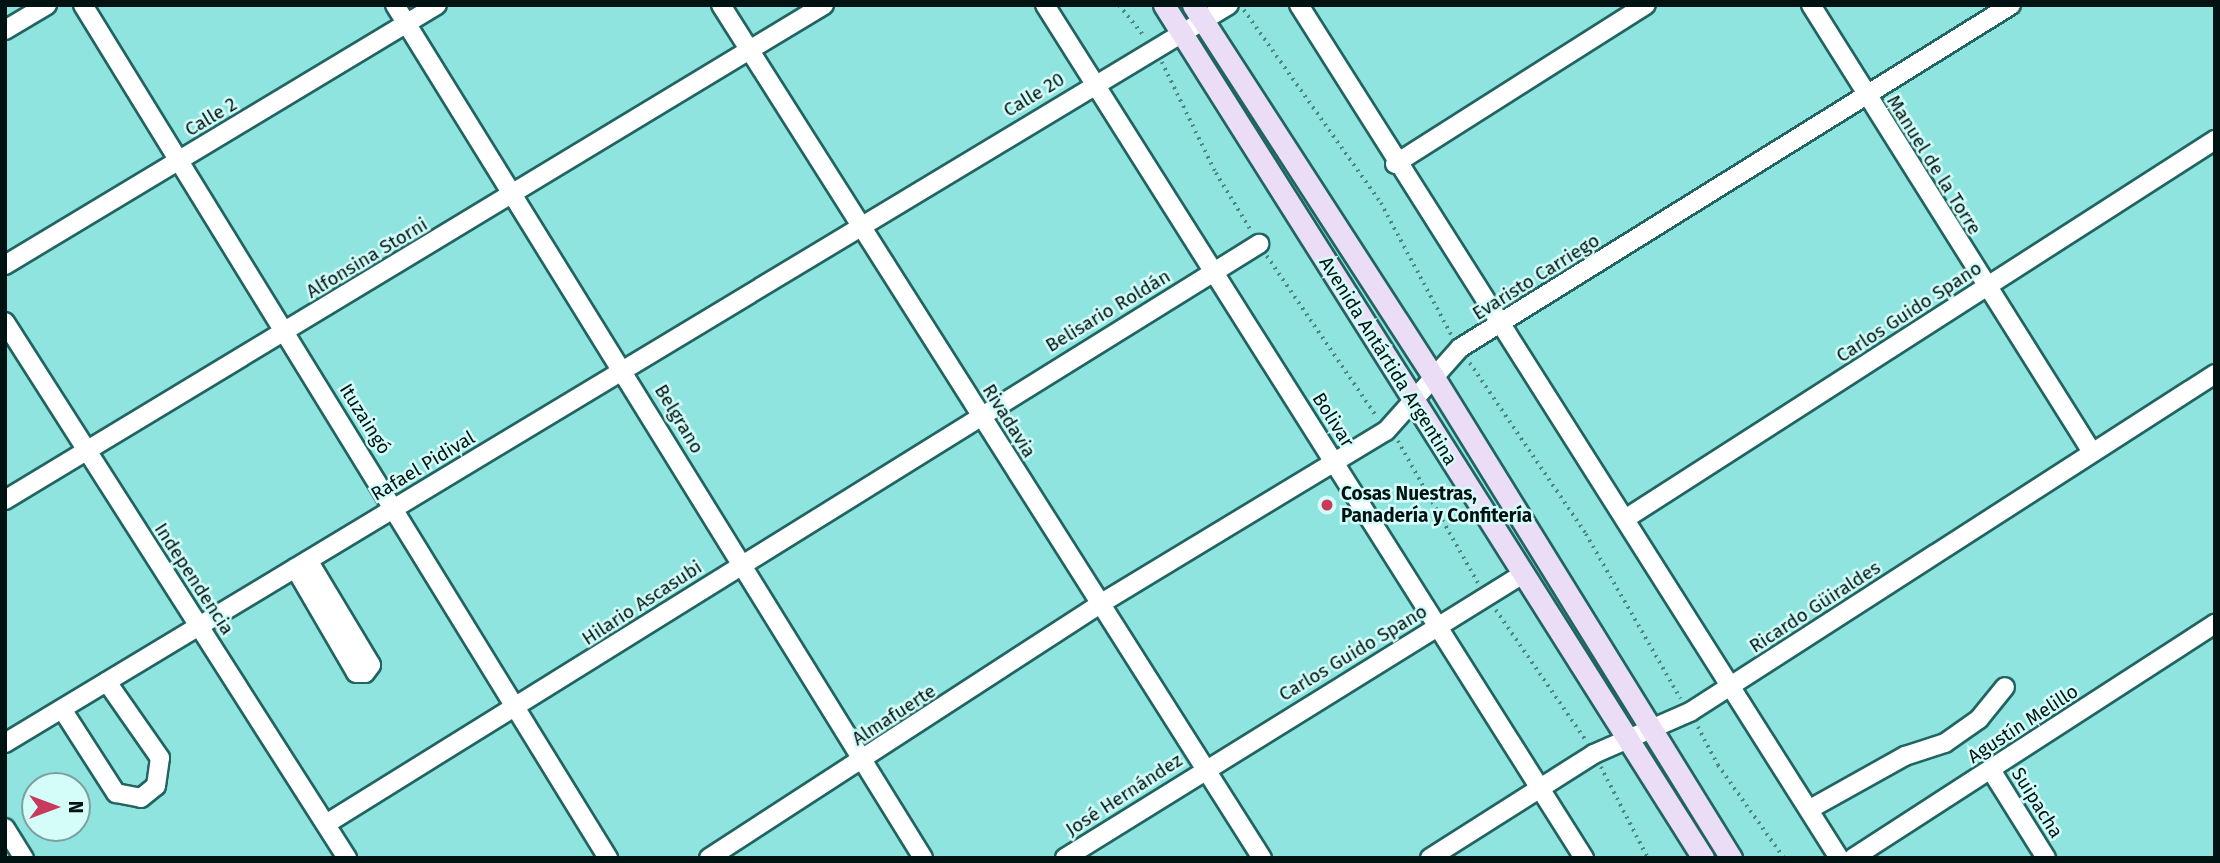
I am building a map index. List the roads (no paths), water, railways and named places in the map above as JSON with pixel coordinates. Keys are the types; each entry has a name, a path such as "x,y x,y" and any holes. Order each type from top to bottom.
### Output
{"main road":[{"name":"Avenida Antártida Argentina","path":"1164,5 1703,858"},
{"name":"Avenida Antártida Argentina","path":"1198,13 1433,376 1731,858"}],"street":[{"path":"5,30 47,5"},
{"name":"Ituzaingó","path":"83,5 396,507 608,858"},
{"name":"Belgrano","path":"395,5 624,369 923,858"},
{"name":"Calle 2","path":"5,265 438,5"},
{"name":"Rivadavia","path":"721,5 1262,858"},
{"name":"Alfonsina Storni","path":"5,500 824,5"},
{"name":"Bolivar","path":"1045,5 1584,858"},
{"name":"Calle 20","path":"862,224 1181,33 1198,13 1229,5"},
{"path":"1298,5 1395,164 1734,684 1839,858"},
{"path":"1395,164 1646,5"},
{"name":"Manuel de la Torre","path":"1811,5 1986,288 2092,452"},
{"name":"Evaristo Carriego","path":"1100,604 1387,431 1415,405 1433,376 1460,348 1868,98 2011,5"},
{"name":"Carlos Guido Spano","path":"1625,519 2215,140"},
{"name":"Rafael Pidival","path":"5,743 862,224"},
{"name":"Belisario Roldán","path":"979,414 1259,244"},
{"name":"Independencia","path":"5,322 347,858"},
{"path":"2210,377 2215,397"},
{"name":"Ricardo Güiraldes","path":"1430,858 1626,737 1690,712 2210,377"},
{"name":"Hilario Ascasubi","path":"326,824 517,708 979,414"},
{"path":"302,564 371,665 365,673 356,673 302,564"},
{"name":"Carlos Guido Spano","path":"1205,768 1522,574"},
{"name":"Almafuerte","path":"709,858 863,761 1100,604"},
{"name":"Agustín Melillo","path":"1853,858 2215,624"},
{"path":"62,709 116,793 141,798 156,786 160,758 107,682"},
{"path":"1810,809 1905,756 1945,743 1979,719 2005,687"},
{"name":"José Hernández","path":"1065,858 1205,768"},
{"name":"Suipacha","path":"1992,770 2046,858"},
{"path":"5,828 24,858"}],"place":[{"name":"Cosas Nuestras, Panadería y Confitería","path":"1327,505"}]}
